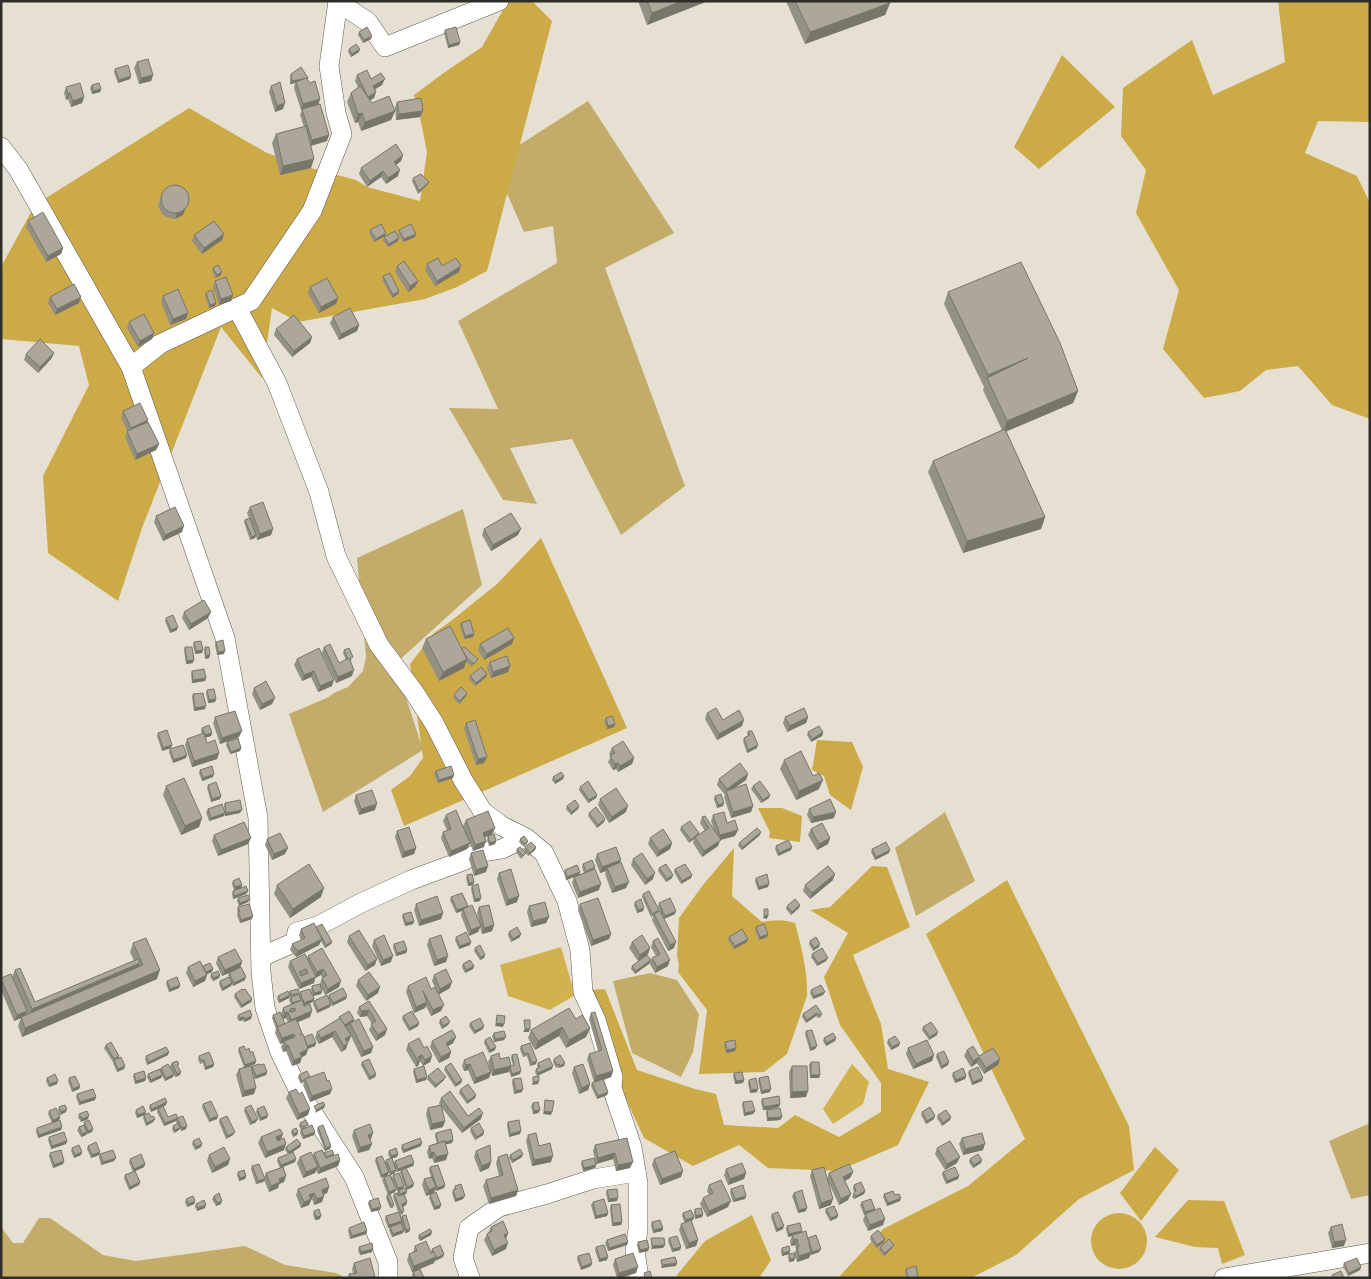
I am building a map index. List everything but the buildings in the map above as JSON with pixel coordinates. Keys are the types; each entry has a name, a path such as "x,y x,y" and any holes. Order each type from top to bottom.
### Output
{"street":[{"path":"131,367 160,344 251,301 312,211 342,134 336,113 329,66 338,2 368,22 385,46 499,1"},
{"path":"1,147 18,169 131,367 225,638 258,818 261,972 265,1008 280,1052 301,1094 354,1177 388,1262 388,1278"},
{"path":"237,308 277,383 319,492 336,556 379,645 414,692 434,723 463,780 483,812 502,826 526,838 544,853 567,901 580,950 583,992 596,1020 612,1077 612,1088 632,1147 638,1183 638,1229 635,1251 639,1278"},
{"path":"261,957 295,942 297,932 318,926 411,880 465,860 478,853 502,850 516,842 518,834"},
{"path":"470,1278 463,1258 469,1228 499,1207 593,1179 636,1172"},
{"path":"1224,1278 1370,1253"}],"shaded area":[{"path":"508,1 532,1 552,21 487,271 457,287 425,299 298,322 272,308 262,378 221,327 142,528 118,601 48,553 43,476 89,385 79,346 1,339 1,267 35,205 189,108 267,153 311,168 356,180 367,187 420,201 427,152 414,95 482,47"},
{"path":"1278,1 1370,1 1370,122 1318,121 1305,153 1357,176 1370,203 1370,419 1332,405 1298,366 1266,370 1240,391 1204,398 1163,349 1179,290 1136,213 1146,170 1121,136 1123,88 1192,40 1213,95 1285,62"},
{"path":"1062,55 1115,107 1039,169 1014,147"},
{"path":"588,101 674,233 605,268 685,486 621,535 572,439 510,448 537,504 503,500 449,408 498,409 458,321 557,263 553,226 524,232 493,162"},
{"path":"463,509 482,585 395,664 423,750 323,812 289,714 348,687 363,671 366,657 357,558"},
{"path":"541,538 627,728 404,826 391,790 410,776 423,758 410,664 434,633 497,584"},
{"path":"817,740 852,742 863,767 851,810 830,795 824,776 812,770"},
{"path":"758,808 782,808 802,816 800,842 769,838 770,832"},
{"path":"945,812 975,881 916,916 895,848"},
{"path":"734,848 732,896 762,922 779,920 795,923 805,968 807,996 787,1054 764,1072 699,1074 707,1010 678,972 679,918 703,885"},
{"path":"872,866 887,867 910,927 853,955 881,1024 888,1069 929,1082 898,1145 838,1171 768,1168 739,1145 693,1166 644,1138 612,1069 590,990 605,989 637,1070 716,1094 724,1125 778,1128 795,1115 839,1137 881,1112 881,1083 840,1025 824,977 848,933 810,910 830,907"},
{"path":"1007,880 1129,1126 1134,1170 1079,1199 1016,1255 971,1278 838,1278 883,1229 968,1186 1025,1139 926,934"},
{"path":"561,947 575,995 550,1010 508,996 500,965"},
{"path":"650,973 677,980 699,1014 693,1052 681,1077 632,1053 613,981"},
{"path":"852,1064 869,1082 863,1104 833,1124 823,1109"},
{"path":"1370,1123 1370,1195 1351,1199 1329,1141"},
{"path":"1155,1147 1179,1170 1141,1221 1120,1193"},
{"path":"1188,1200 1224,1201 1245,1255 1222,1264 1218,1248 1195,1247 1155,1237"},
{"path":"1119,1213 1130,1215 1139,1221 1145,1230 1147,1241 1145,1252 1139,1261 1130,1267 1119,1269 1108,1267 1099,1261 1093,1252 1091,1241 1093,1230 1099,1221 1108,1215"},
{"path":"752,1215 771,1260 759,1278 678,1278 677,1275 705,1241"},
{"path":"39,1218 50,1218 103,1255 136,1261 245,1246 285,1265 336,1273 346,1278 1,1278 1,1227 13,1243 23,1243"}]}
